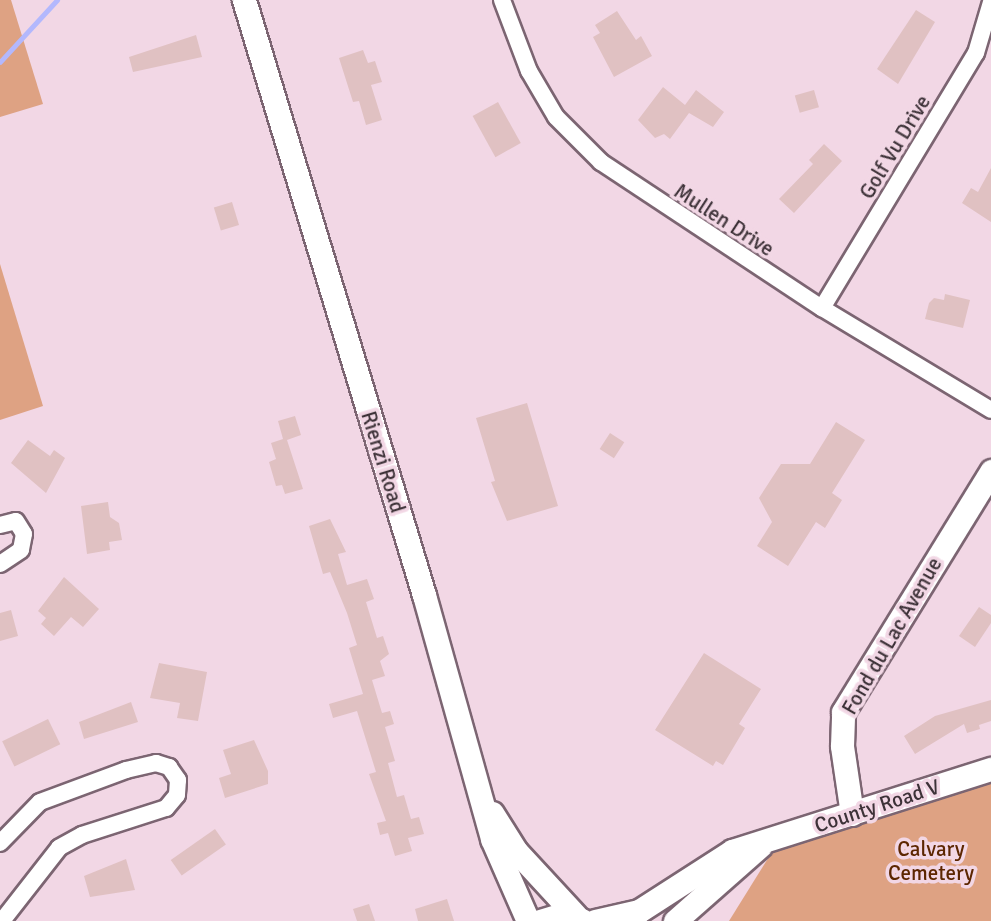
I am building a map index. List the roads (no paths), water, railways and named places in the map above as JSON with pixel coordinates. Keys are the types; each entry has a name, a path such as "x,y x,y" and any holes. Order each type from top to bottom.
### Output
{"main road":[{"name":"Rienzi Road","path":"244,0 484,802 492,839 528,921"},
{"name":"Fond du Lac Avenue","path":"852,814 842,746 843,712 991,471"},
{"name":"County Road V","path":"762,844 991,769"},
{"path":"484,802 516,851 585,919"},
{"path":"540,921 563,914 585,919 639,911 732,851 762,844"},
{"path":"675,921 762,844"}],"street":[{"name":"Mullen Drive","path":"502,0 529,71 556,117 583,146 632,186 822,308 991,410"},
{"name":"Golf Vu Drive","path":"822,308 976,53 991,2"},
{"path":"0,525 16,520 24,534 21,550 0,564"},
{"path":"0,843 40,802 126,770 156,763 169,767 178,780 177,795 166,808 82,835 60,848 2,921"}],"waterway":[{"path":"0,62 57,0"}],"park label":[{"name":"Calvary Cemetery","path":"931,861"}]}
